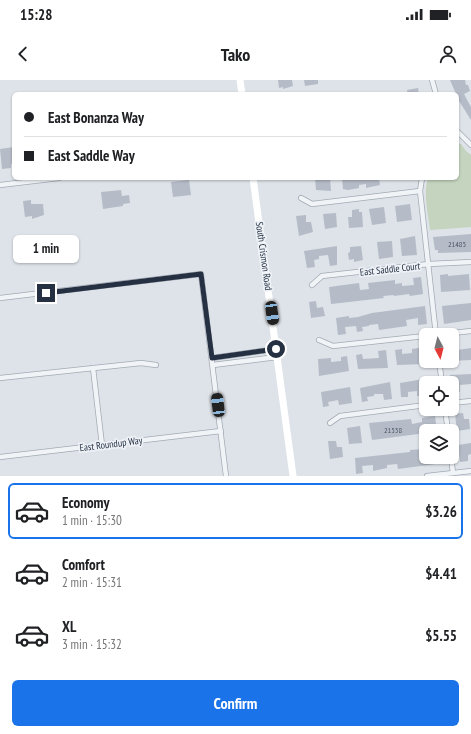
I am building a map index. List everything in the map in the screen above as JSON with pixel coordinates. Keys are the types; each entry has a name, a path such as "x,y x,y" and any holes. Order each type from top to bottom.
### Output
{"street":[{"path":"240,80 242,92"},
{"path":"432,80 435,92"},
{"path":"459,134 471,145"},
{"path":"0,185 42,180"},
{"name":"South Crismon Road","path":"253,180 293,476"},
{"path":"422,180 420,191 435,328"},
{"path":"301,198 312,204 420,191"},
{"name":"East Saddle Court","path":"312,284 322,276 428,264 471,262"},
{"path":"0,298 201,274 222,431 226,476"},
{"path":"459,332 471,331"},
{"path":"319,340 333,346 419,336"},
{"path":"212,358 277,353"},
{"path":"213,365 277,353"},
{"path":"0,378 141,363 156,365"},
{"path":"93,368 102,445"},
{"path":"459,402 471,401"},
{"path":"330,423 340,416 419,406"},
{"name":"East Roundup Way","path":"0,458 222,431"},
{"path":"452,464 453,473"},
{"path":"427,476 471,471"}],"green space":[{"path":"459,144 461,144 471,155 471,227 430,230 426,197 428,180 459,180"}],"building":[{"path":"278,80 292,80 293,86 283,89 283,87 279,88"},
{"path":"304,80 318,80 318,84 305,86"},
{"path":"450,80 465,80 470,91 464,94 471,107 471,120 459,101 459,92 455,92"},
{"path":"418,88 419,92 408,92 407,90"},
{"path":"12,147 11,168 2,169 0,149"},
{"path":"189,180 191,195 173,197 171,182"},
{"path":"315,180 330,180 331,191 316,190"},
{"path":"342,180 379,180 380,185 366,188 366,184 359,185 359,188 348,190 343,189"},
{"path":"121,190 122,196 129,195 130,203 123,204 123,206 103,209 101,192"},
{"path":"31,200 31,204 43,204 44,215 32,219 32,216 25,217 23,201"},
{"path":"410,204 412,220 397,222 395,206"},
{"path":"384,207 386,223 372,225 369,209"},
{"path":"359,209 359,212 362,212 363,227 349,228 348,217 352,217 352,210"},
{"path":"336,213 337,227 325,229 323,214"},
{"path":"306,215 306,222 311,222 313,232 299,236 296,216"},
{"path":"471,234 471,252 438,253 438,250 435,250 433,237"},
{"path":"415,236 417,255 402,256 400,239"},
{"path":"392,241 393,257 379,259 377,242"},
{"path":"337,246 337,265 330,266 328,255 319,256 319,259 314,260 315,267 307,268 304,251"},
{"path":"361,246 363,260 354,262 354,259 349,260 348,253 350,252 350,247"},
{"path":"448,274 448,276 469,274 470,290 441,292 440,275"},
{"path":"421,277 423,294 410,296 409,294 383,296 384,298 331,304 329,287 359,283 360,290 369,289 368,283 395,280 395,284 402,283 402,286 414,285 413,278"},
{"path":"316,301 317,308 323,307 325,316 311,318 309,302"},
{"path":"471,303 471,320 444,324 442,306"},
{"path":"425,306 427,324 418,325 418,318 406,320 407,326 379,330 378,324 362,327 363,331 357,332 356,326 345,327 346,334 338,335 336,318 349,316 349,318 358,317 372,313"},
{"path":"419,348 419,364 397,365 395,350 402,349 402,354 412,353 412,349"},
{"path":"471,348 471,360 459,361 459,350"},
{"path":"386,350 388,368 358,369 356,355 362,354 363,359 379,358 378,351"},
{"path":"347,356 349,371 319,376 318,359 331,358 331,362 341,361 341,357"},
{"path":"471,374 471,384 460,385 459,392 459,376 450,375"},
{"path":"419,380 419,396 417,396 417,391 408,392 408,397 401,397 400,383"},
{"path":"390,382 392,399 384,400 383,394 374,394 374,396 367,397 368,401 362,402 360,388"},
{"path":"350,387 352,403 339,405 338,400 328,402 329,406 323,407 321,392"},
{"path":"463,413 464,419 469,419 470,429 459,431 459,424 456,424 455,416 459,416 459,414"},
{"path":"435,416 436,424 419,424 419,434 372,440 369,423 411,419 412,424 422,422 422,418"},
{"path":"360,426 362,443 349,444 347,428"},
{"path":"328,441 336,441 337,447 342,447 343,457 330,459"},
{"path":"471,443 471,454 468,455 468,461 460,462 459,445"},
{"path":"419,449 419,464 436,464 398,469 397,464 387,465 387,468 373,471 373,465 362,466 363,473 356,474 355,458 410,452 410,450"}],"route":[{"path":"46,293 201,274 212,358 276,349"}]}
